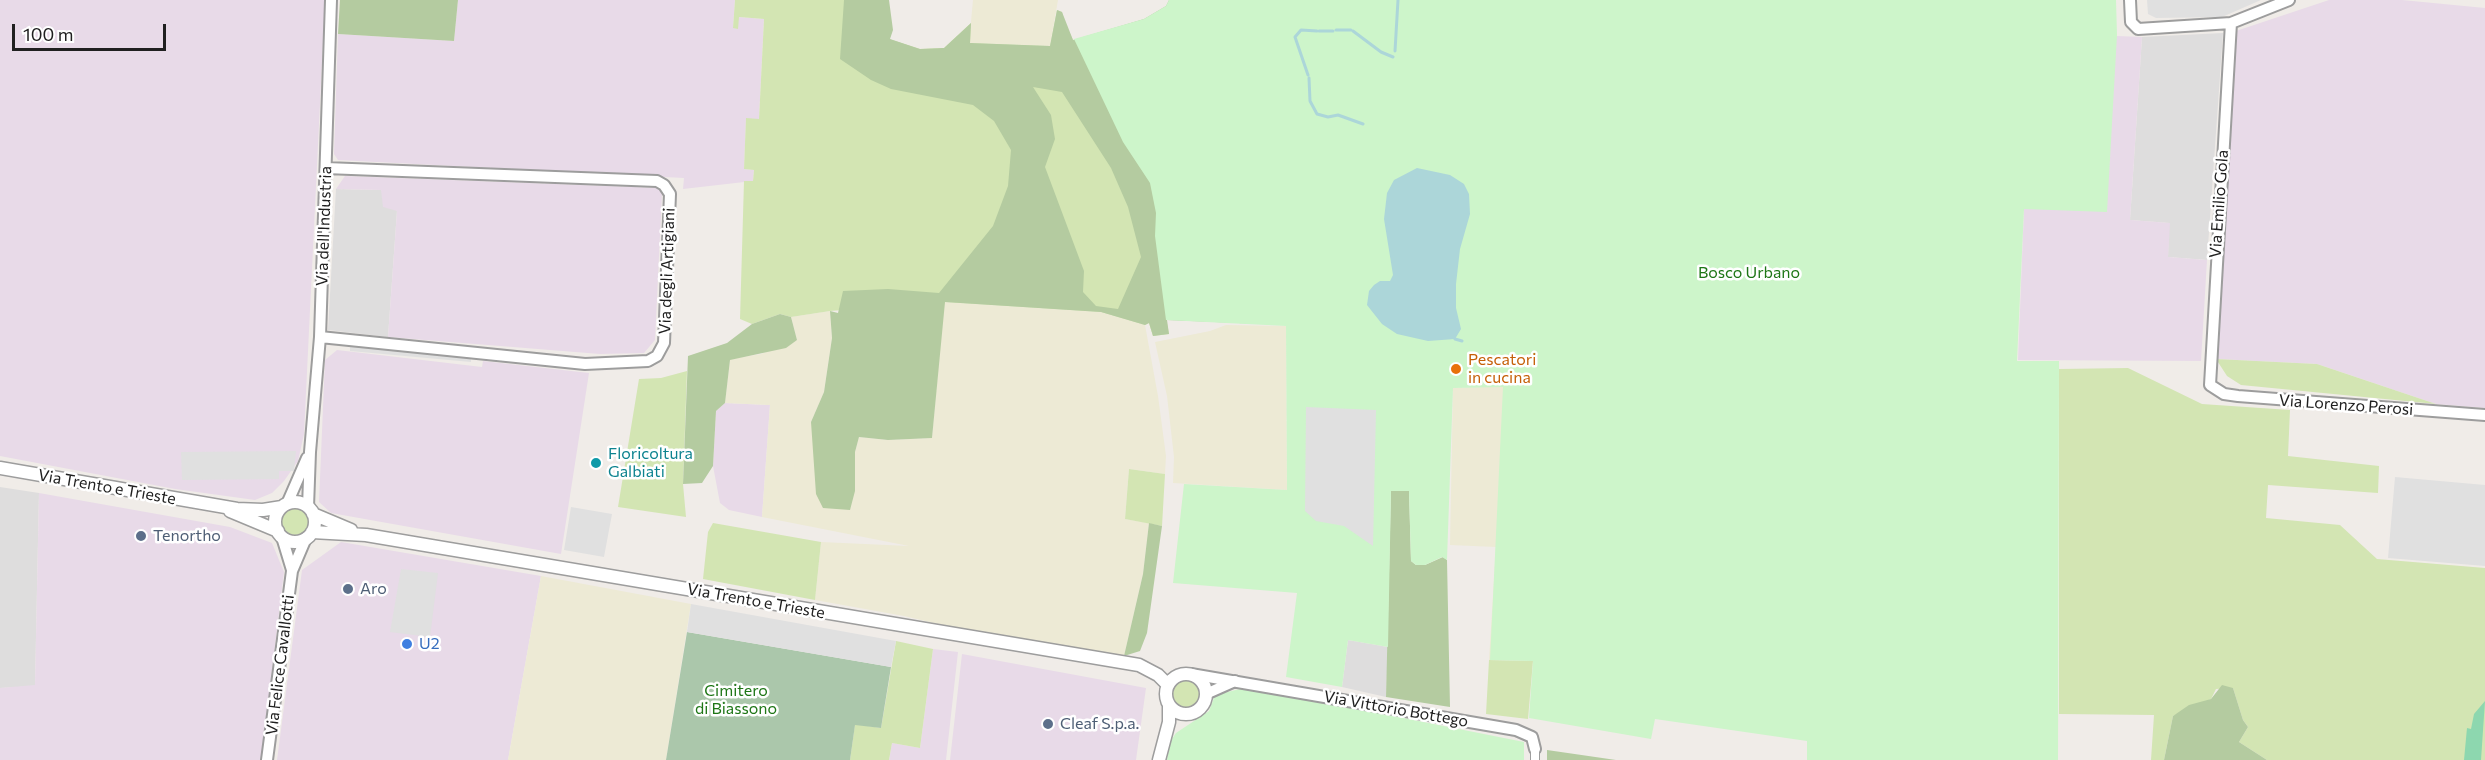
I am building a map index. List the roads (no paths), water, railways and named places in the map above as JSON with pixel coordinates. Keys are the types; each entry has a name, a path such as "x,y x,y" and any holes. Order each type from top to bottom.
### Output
{"street":[{"name":"Via dell'Industria","path":"311,511 310,452 320,337 331,0"},
{"path":"2130,0 2133,26 2138,29 2231,23 2289,0"},
{"name":"Via Emilio Gola","path":"2210,385 2231,23"},
{"name":"Via degli Artigiani","path":"320,337 585,364 648,361 657,356 664,343 670,194 664,185 657,181 326,168"},
{"name":"Via Lorenzo Perosi","path":"2210,385 2224,394 2238,396 2485,415"},
{"name":"Via dell'Industria","path":"285,506 310,452"},
{"name":"Via Trento e Trieste","path":"0,468 214,505 263,510 295,502 366,536"},
{"name":"Via Trento e Trieste","path":"214,505 294,542 309,535 366,536 1186,674"},
{"path":"280,534 275,523 285,506"},
{"path":"309,535 315,523 311,511"},
{"name":"Via Felice Cavallotti","path":"280,534 292,571"},
{"name":"Via Felice Cavallotti","path":"267,760 292,571 309,535"},
{"name":"Via Trento e Trieste","path":"1145,667 1168,685"},
{"path":"1159,760 1165,741 1169,706 1166,694 1173,677 1186,674 1200,679 1208,693"},
{"name":"Via Vittorio Bottego","path":"1186,674 1236,680 1516,730 1532,737 1535,754"},
{"path":"1165,741 1185,715 1200,709 1208,693 1236,680"},
{"path":"1169,706 1185,715"}],"water":[{"path":"1417,168 1450,175 1464,184 1469,194 1470,214 1460,249 1456,284 1456,308 1461,329 1455,339 1428,341 1397,334 1382,324 1367,305 1369,291 1374,285 1380,281 1390,281 1393,275 1384,219 1387,193 1394,180"}],"waterway":[{"path":"1395,51 1398,0"},
{"path":"1308,75 1295,37 1301,30 1317,31"},
{"path":"1336,30 1351,30"},
{"path":"1319,31 1333,31"},
{"path":"1353,31 1381,52 1393,57"},
{"path":"1309,78 1310,101 1317,114 1328,117 1338,115 1363,124"},
{"path":"1455,339 1462,341"}],"place":[{"name":"Pescatori in cucina","path":"1456,369"},
{"name":"Floricoltura Galbiati","path":"596,463"},
{"name":"Tenortho","path":"141,536"},
{"name":"Aro","path":"348,589"},
{"name":"U2","path":"407,644"},
{"name":"Cleaf S.p.a.","path":"1048,724"}],"park label":[{"name":"Bosco Urbano","path":"1749,273"},
{"name":"Cimitero di Biassono","path":"736,700"}]}
